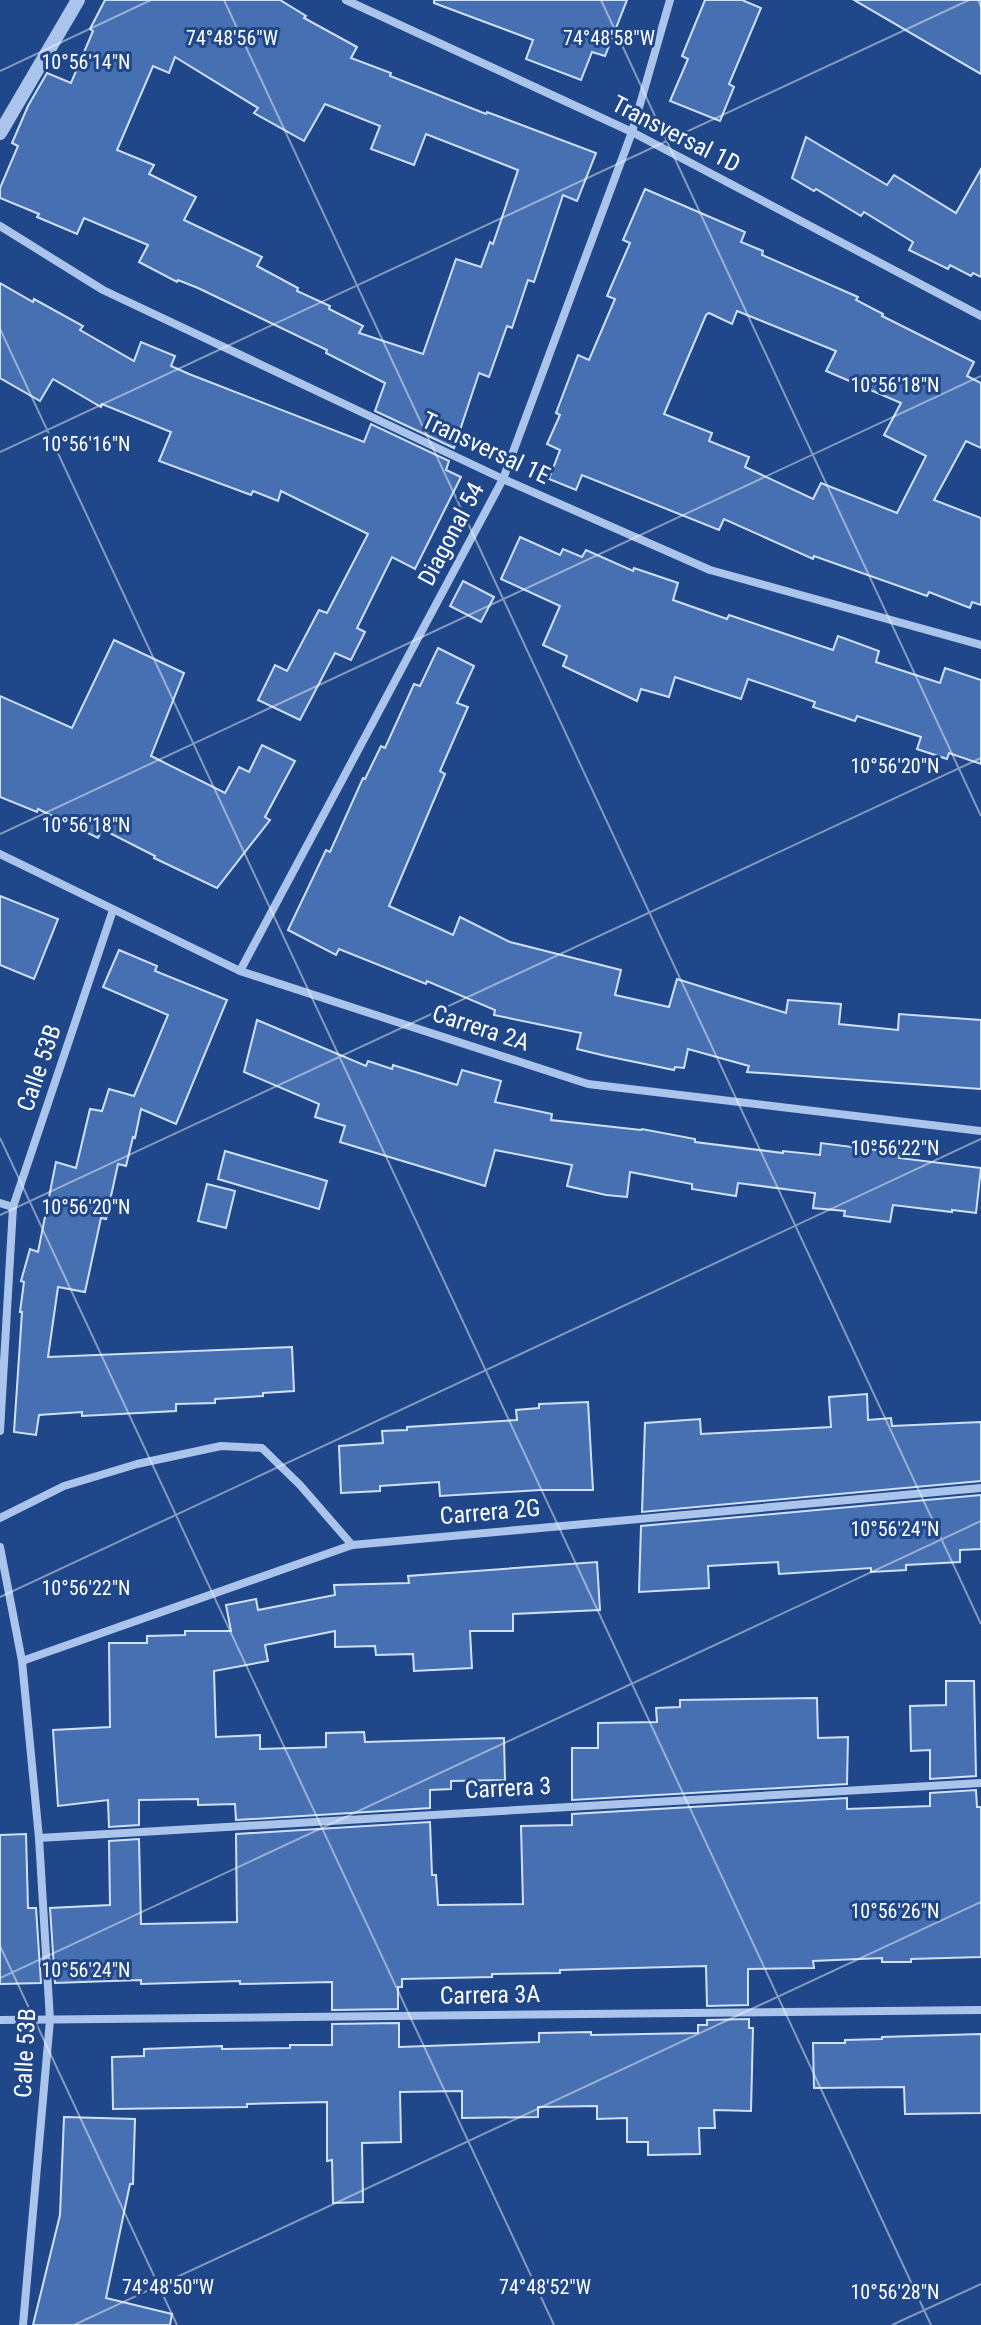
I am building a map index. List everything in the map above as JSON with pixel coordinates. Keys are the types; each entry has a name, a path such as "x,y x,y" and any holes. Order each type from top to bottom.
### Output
{"street":[{"path":"0,133 78,0"},
{"name":"Transversal 1D","path":"346,0 632,132 981,316"},
{"name":"Diagonal 54","path":"240,971 503,479 632,132 670,0"},
{"name":"Transversal 1E","path":"0,226 103,290 503,479 710,570 981,645"},
{"name":"Carrera 2A","path":"0,854 240,971 588,1084 981,1131"},
{"name":"Calle 53B","path":"0,1431 13,1207 113,910"},
{"path":"0,1203 13,1207"},
{"path":"0,1518 64,1486 137,1464 221,1446 262,1448 300,1485 352,1545"},
{"name":"Carrera 2G","path":"22,1661 352,1545 981,1488"},
{"name":"Calle 53B","path":"0,1547 22,1661 39,1838 50,2020 23,2325"},
{"name":"Carrera 3","path":"39,1838 981,1783"},
{"name":"Carrera 3A","path":"0,2020 981,2010"}],"building":[{"path":"105,0 280,0 306,16 304,18 357,47 351,58 486,114 596,153 577,201 563,195 534,282 528,280 512,328 507,326 489,377 479,373 454,448 375,411 385,383 326,353 327,350 139,262 148,245 84,218 77,234 0,198 0,188 18,146 12,143 28,106 47,73 71,83 93,31 90,29","holes":["175,57 258,108 254,113 304,141 325,104 380,126 371,149 414,165 426,134 518,170 493,244 490,242 481,267 456,259 423,354 359,333 363,326 257,266 262,257 184,220 196,197 149,174 154,165 117,150 153,66 169,73"]},
{"path":"434,0 627,0 605,56 592,52 581,80 526,59 533,40 434,3"},
{"path":"705,0 742,0 761,8 729,84 734,87 720,121 670,101 688,59 682,56"},
{"path":"854,0 981,0 981,74"},
{"path":"806,137 887,185 894,175 956,213 981,169 981,277 973,273 971,276 950,265 948,269 909,250 913,242 864,212 861,216 792,178"},
{"path":"645,189 745,232 741,242 763,251 762,255 858,297 856,300 882,316 974,362 967,376 981,383 981,448 966,441 934,500 981,518 981,605 972,602 970,608 814,556 813,559 724,519 719,530 582,475 576,490 549,479 560,450 547,444 560,415 556,413 578,355 589,360 615,299 607,296 630,243 623,240","holes":["737,311 836,351 826,371 901,403 884,435 926,456 897,513 821,483 813,499 745,467 749,457 709,441 712,433 664,414 709,313 732,324"]},
{"path":"0,283 83,326 80,330 134,361 141,342 175,356 171,366 364,442 371,424 449,461 446,470 461,477 415,569 392,557 357,628 365,632 351,660 335,653 300,720 258,700 275,665 287,671 319,610 327,613 368,534 281,491 278,501 253,491 251,495 159,461 171,432 102,404 101,407 53,379 40,401 0,378"},
{"path":"520,537 560,555 563,549 582,557 586,550 633,571 634,568 678,583 673,600 727,619 729,615 833,650 838,636 879,651 876,662 940,683 945,668 981,680 981,764 949,753 947,759 917,749 921,737 857,716 855,721 813,707 815,702 748,679 741,699 675,677 669,697 641,689 637,701 563,666 567,656 543,645 560,606 501,579"},
{"path":"463,581 494,597 481,622 450,606"},
{"path":"114,640 184,673 151,756 225,793 239,767 249,772 262,745 295,761 265,817 270,820 217,888 102,829 98,838 38,809 37,812 0,797 0,696 72,728"},
{"path":"438,648 474,666 457,703 468,707 440,771 445,774 389,906 453,935 460,917 510,942 621,970 615,995 669,1007 677,979 786,1013 788,1000 841,1004 839,1024 898,1030 899,1014 981,1020 981,1089 747,1072 749,1066 688,1049 684,1068 675,1067 674,1070 606,1056 577,1049 581,1033 494,1015 495,1010 427,981 426,984 339,949 336,955 288,930 326,850 330,852 363,778 381,746 385,748 414,684 420,686"},
{"path":"0,896 58,919 34,979 0,965"},
{"path":"119,950 157,966 155,971 227,1000 176,1124 141,1109 126,1166 118,1164 106,1219 101,1218 85,1292 58,1287 48,1357 292,1347 294,1391 215,1399 215,1403 176,1404 176,1411 39,1415 36,1435 14,1432 24,1282 21,1281 30,1249 38,1252 56,1162 76,1168 90,1109 102,1111 109,1089 134,1096 168,1015 103,987"},
{"path":"257,1020 366,1066 368,1061 392,1069 393,1065 457,1085 462,1070 501,1081 495,1102 552,1114 551,1120 642,1129 695,1139 695,1142 783,1153 820,1155 821,1143 900,1153 899,1158 981,1168 976,1213 893,1205 890,1222 844,1216 845,1211 813,1208 815,1193 738,1183 736,1196 692,1189 692,1184 630,1172 627,1197 606,1195 567,1186 572,1165 495,1150 485,1186 340,1142 345,1126 315,1117 319,1104 244,1072"},
{"path":"225,1151 327,1181 319,1209 218,1179"},
{"path":"207,1184 235,1191 226,1228 198,1221"},
{"path":"867,1394 868,1420 891,1418 892,1426 981,1422 981,1481 642,1512 645,1423 700,1419 701,1434 831,1427 829,1397"},
{"path":"588,1402 593,1490 440,1496 439,1482 380,1486 380,1491 341,1493 339,1446 383,1443 382,1431 517,1420 516,1410 539,1408 539,1404"},
{"path":"981,1495 981,1549 960,1550 960,1562 906,1565 906,1570 871,1572 871,1568 779,1574 778,1562 708,1566 709,1588 639,1592 641,1526"},
{"path":"597,1562 600,1610 513,1614 513,1631 470,1631 472,1668 414,1671 413,1654 376,1655 375,1646 335,1647 335,1631 265,1645 268,1661 214,1671 216,1737 260,1735 260,1749 326,1747 326,1733 364,1732 365,1742 504,1738 505,1780 451,1781 451,1789 430,1790 430,1808 236,1820 235,1804 198,1805 198,1799 139,1800 139,1825 109,1827 108,1800 58,1806 53,1730 110,1727 109,1643 147,1643 147,1636 185,1635 185,1631 231,1631 226,1605 256,1599 258,1610 335,1595 334,1585 409,1583 408,1576"},
{"path":"946,1681 974,1681 976,1776 930,1779 930,1750 911,1751 910,1706 946,1705"},
{"path":"817,1698 818,1738 848,1737 847,1784 572,1800 572,1748 598,1748 598,1723 657,1722 656,1708 680,1707 680,1700"},
{"path":"976,1790 977,1807 981,1807 981,1957 911,1959 911,1962 882,1962 882,1958 813,1961 814,1968 748,1969 748,2005 707,2006 706,1966 402,1979 402,1987 398,1987 398,2009 332,2010 332,1982 141,1984 141,1980 55,1983 50,1908 110,1905 109,1841 139,1839 141,1924 237,1922 236,1834 430,1822 432,1875 436,1875 438,1905 523,1904 521,1826 572,1825 572,1814 847,1798 847,1809 930,1806 930,1793"},
{"path":"26,1834 28,1908 36,1908 41,1983 0,1984 0,1835"},
{"path":"749,2019 749,2028 753,2028 751,2111 714,2110 715,2128 699,2128 700,2154 648,2155 648,2142 627,2142 627,2118 597,2119 597,2106 538,2107 538,2117 462,2118 462,2091 400,2092 401,2142 362,2143 363,2202 333,2203 332,2160 327,2161 327,2102 113,2109 112,2057 144,2056 144,2049 332,2045 332,2024 399,2023 399,2047 539,2042 539,2033 698,2033 698,2025 707,2025 707,2020"},
{"path":"981,2034 981,2113 905,2114 904,2087 814,2088 813,2043"},
{"path":"64,2117 135,2119 133,2184 130,2184 106,2298 172,2314 170,2325 33,2325 60,2215"}]}
